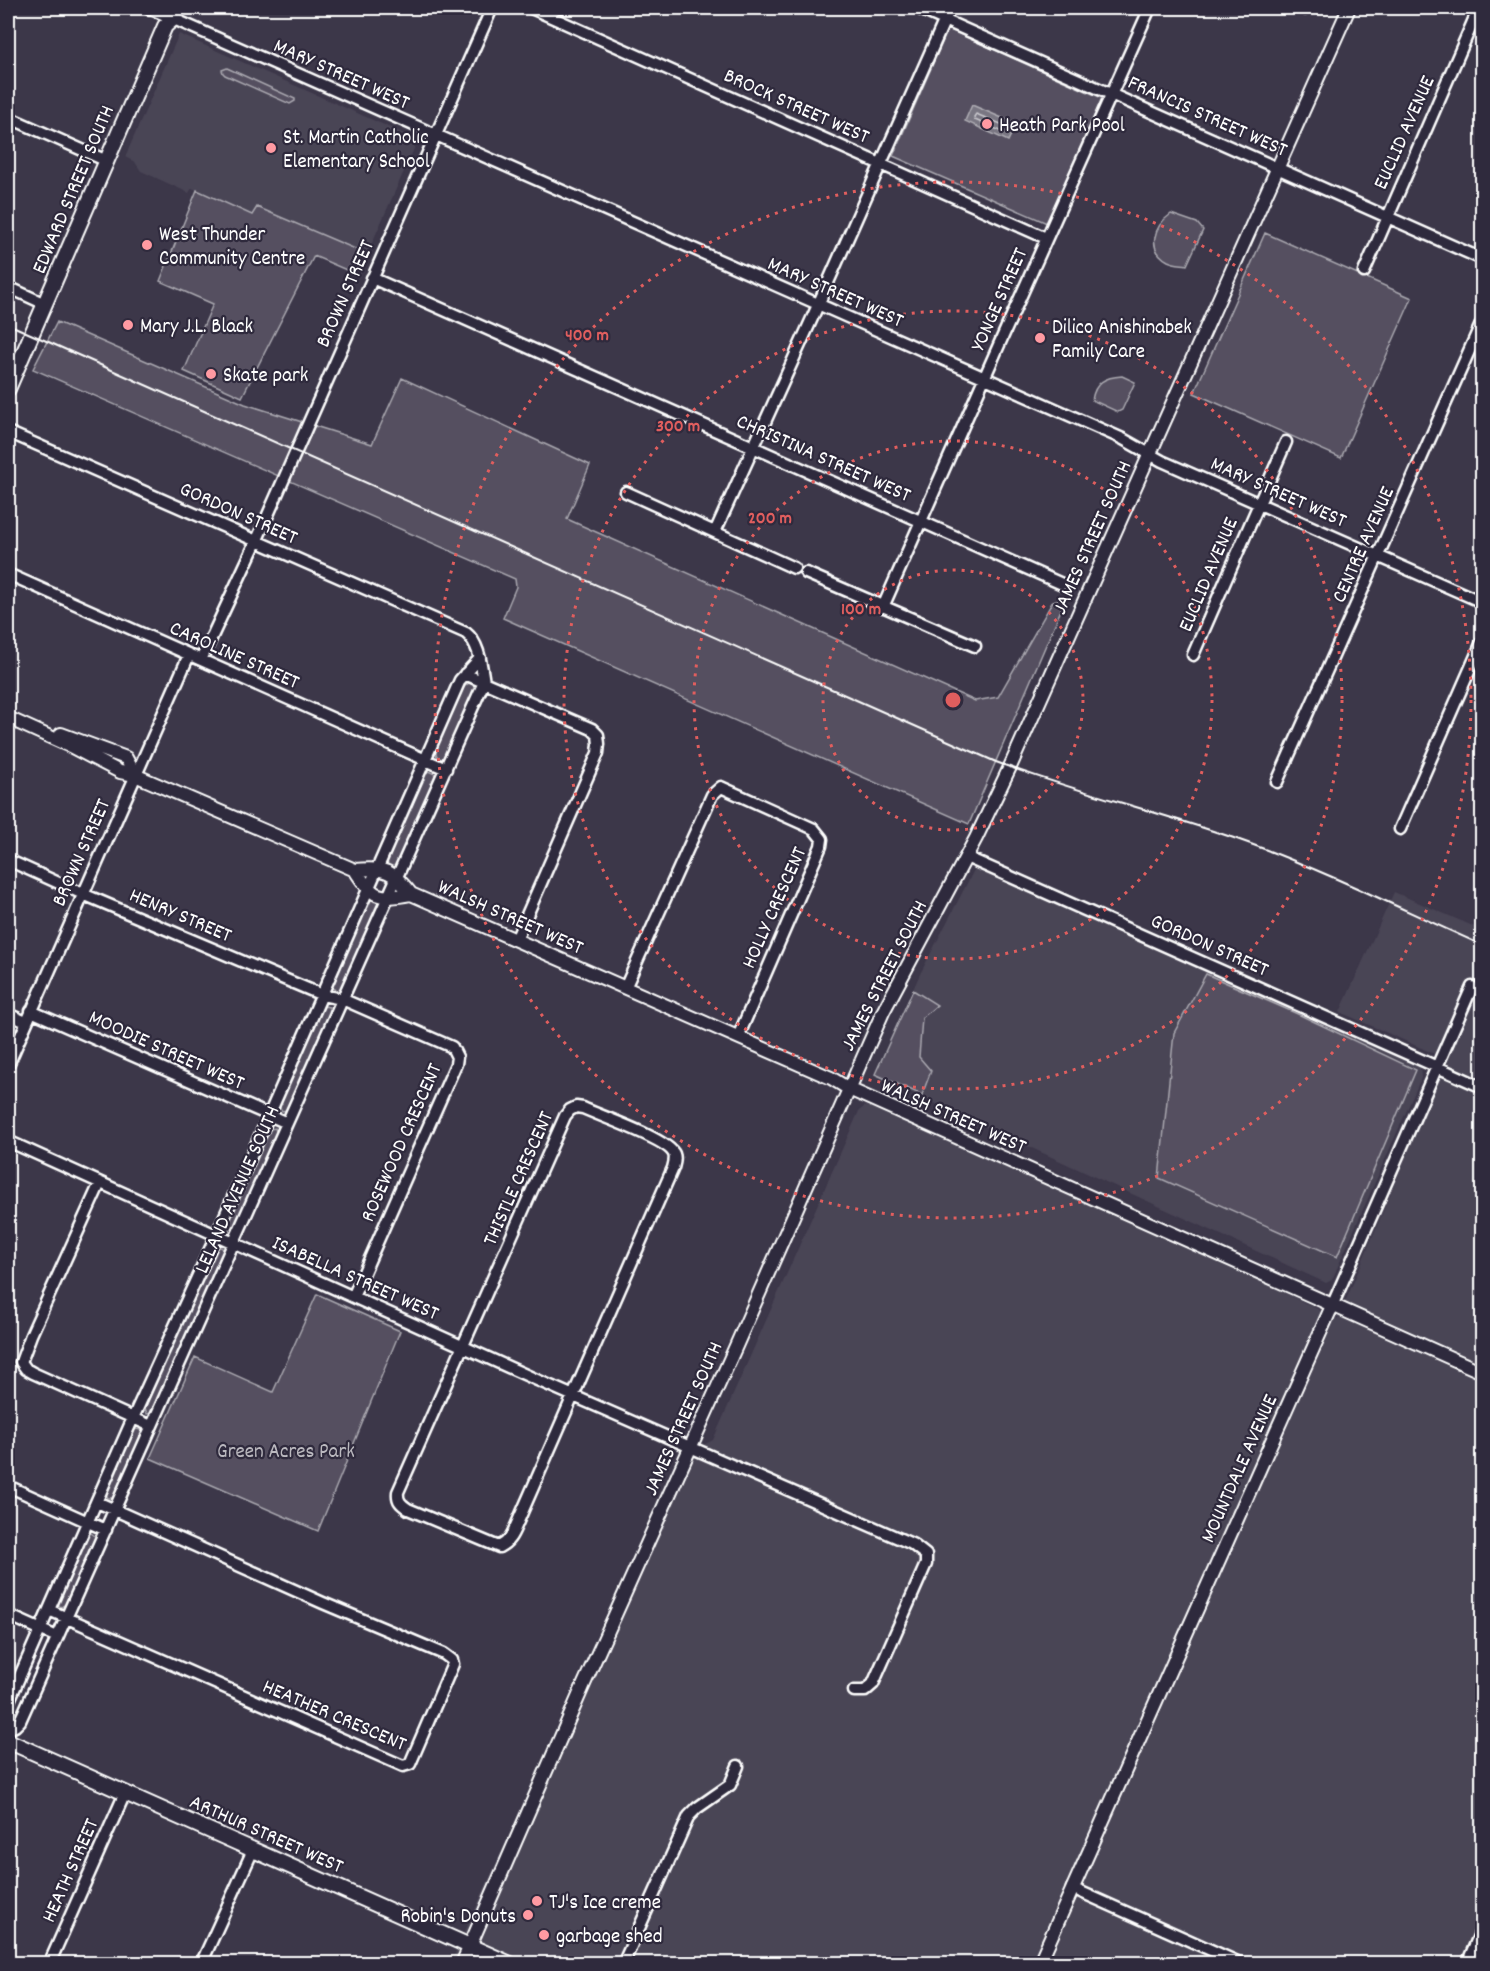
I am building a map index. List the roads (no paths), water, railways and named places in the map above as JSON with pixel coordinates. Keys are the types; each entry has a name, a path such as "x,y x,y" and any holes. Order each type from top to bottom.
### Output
{"main road":[{"name":"EDWARD STREET SOUTH","path":"8,389 165,26 175,13"},
{"name":"ARTHUR STREET WEST","path":"8,1741 510,1964"}],"street":[{"name":"MARY STREET WEST","path":"149,8 175,13 435,135 1123,439 1149,455 1482,602"},
{"name":"BROWN STREET","path":"201,660 256,542 492,8"},
{"name":"BROCK STREET WEST","path":"531,8 1046,238"},
{"name":"FRANCIS STREET WEST","path":"917,8 1482,259"},
{"path":"715,532 950,8"},
{"name":"YONGE STREET","path":"883,607 1150,8"},
{"name":"JAMES STREET SOUTH","path":"462,1964 849,1089 898,982 966,857 1010,767 1276,167 1349,8"},
{"name":"EUCLID AVENUE","path":"1364,272 1479,8"},
{"path":"8,117 107,161"},
{"name":"CHRISTINA STREET WEST","path":"372,278 1062,584"},
{"path":"8,287 45,304"},
{"name":"CENTRE AVENUE","path":"1277,782 1482,322"},
{"name":"GORDON STREET","path":"8,432 455,628 470,636 480,658"},
{"name":"EUCLID AVENUE","path":"1193,655 1286,442"},
{"path":"626,492 794,568"},
{"path":"806,573 975,646"},
{"name":"CAROLINE STREET","path":"8,574 446,769"},
{"path":"1400,829 1482,642"},
{"name":"BROWN STREET","path":"8,1065 189,655"},
{"path":"480,658 484,682"},
{"name":"LELAND AVENUE SOUTH","path":"8,1703 460,680 480,658"},
{"path":"465,674 592,729 598,735 598,753 516,940"},
{"name":"LELAND AVENUE SOUTH","path":"8,1729 20,1720 484,682"},
{"name":"WALSH STREET WEST","path":"8,710 74,739 126,758 135,775"},
{"name":"WALSH STREET WEST","path":"8,718 120,772 135,775 355,870 377,868 397,877 411,894 831,1078 849,1089 1482,1372"},
{"name":"HOLLY CRESCENT","path":"625,988 712,795 721,787 814,829 822,839 821,846 738,1037"},
{"name":"GORDON STREET","path":"966,857 1482,1087"},
{"name":"HENRY STREET","path":"8,860 322,995 342,999"},
{"path":"355,870 367,889 387,898"},
{"name":"WALSH STREET WEST","path":"387,898 411,894"},
{"name":"MOUNTDALE AVENUE","path":"1039,1964 1472,987"},
{"name":"ROSEWOOD CRESCENT","path":"342,999 452,1047 457,1057 456,1064 354,1297"},
{"name":"MOODIE STREET WEST","path":"31,1011 287,1123"},
{"path":"8,1014 26,1022"},
{"name":"THISTLE CRESCENT","path":"463,1346 570,1110 576,1107 583,1108 661,1142 674,1153 673,1168 574,1396"},
{"name":"ISABELLA STREET WEST","path":"8,1141 574,1396 912,1544 926,1555 926,1564 873,1684 864,1690 854,1691"},
{"path":"100,1183 21,1362 33,1373 152,1426"},
{"path":"463,1346 398,1492 399,1501 408,1509 493,1546 499,1547 505,1544 513,1532 574,1396"},
{"path":"8,1486 106,1530"},
{"name":"HEATHER CRESCENT","path":"49,1610 389,1761 406,1766 412,1760 452,1670 453,1664 450,1657 97,1502"},
{"path":"8,1615 57,1637"},
{"path":"623,1964 689,1816 730,1785 738,1766"},
{"name":"HEATH STREET","path":"49,1964 125,1793"},
{"path":"201,1964 253,1850"},
{"path":"1072,1888 1242,1964"},
{"path":"1467,1964 1482,1929"}],"water":[{"path":"972,105 1016,124 1008,141 965,121"}],"railway":[{"path":"8,324 996,762 1278,854 1482,945"}],"place":[{"name":"Heath Park Pool","path":"987,124"},
{"name":"St. Martin Catholic Elementary School","path":"271,148"},
{"name":"West Thunder Community Centre","path":"147,245"},
{"name":"Mary J.L. Black","path":"128,325"},
{"name":"Dilico Anishinabek Family Care","path":"1040,338"},
{"name":"Skate park","path":"211,374"},
{"name":"TJ's Ice creme","path":"537,1901"},
{"name":"Robin's Donuts","path":"528,1915"},
{"name":"garbage shed","path":"544,1935"}],"park label":[{"name":"Green Acres Park","path":"286,1450"}]}
